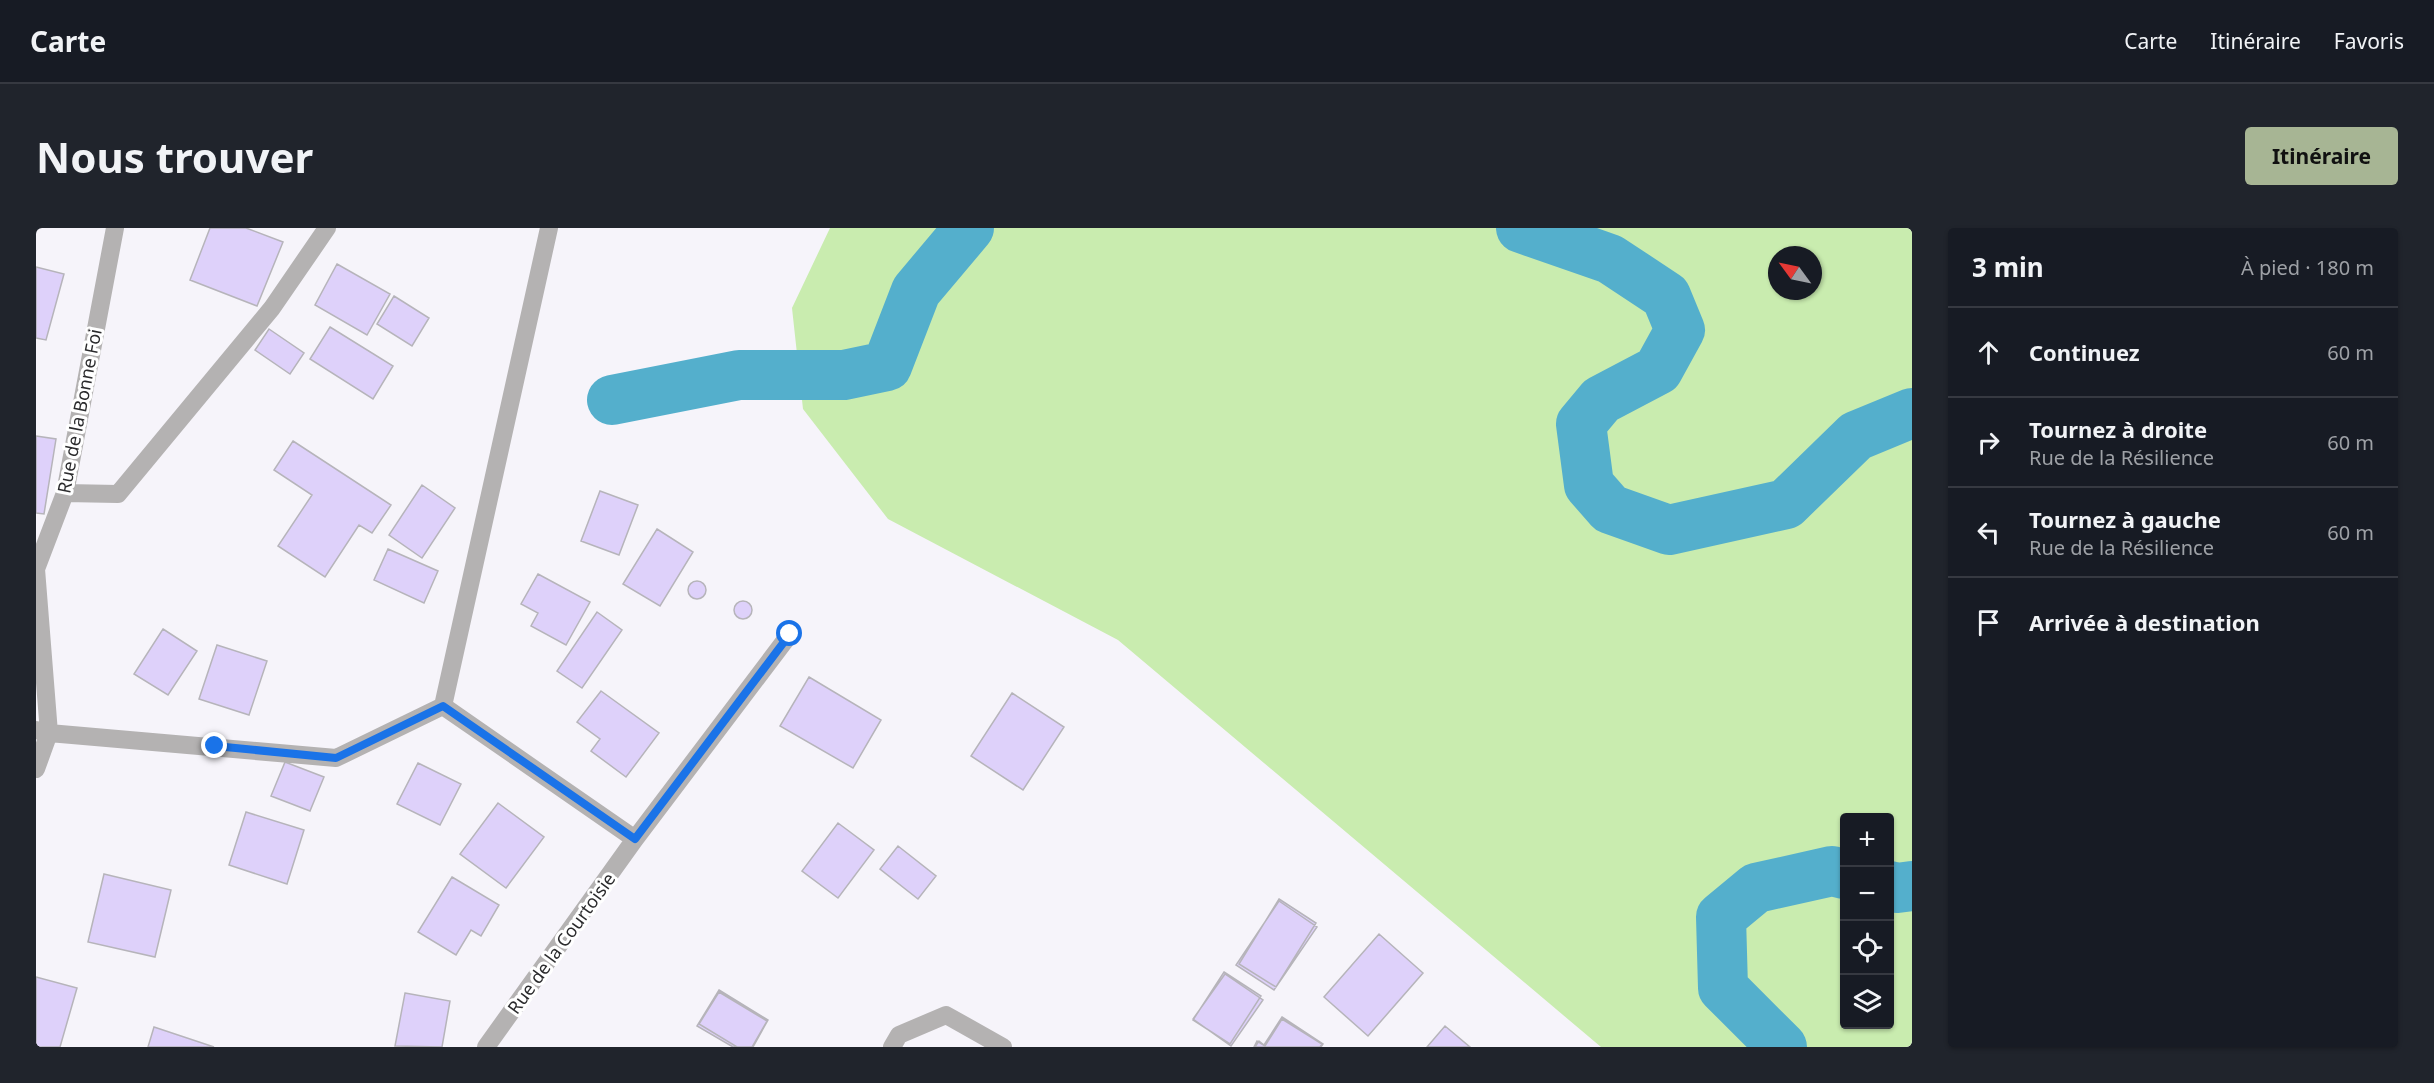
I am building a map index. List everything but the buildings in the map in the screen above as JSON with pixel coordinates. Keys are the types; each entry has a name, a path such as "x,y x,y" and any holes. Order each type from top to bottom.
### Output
{"street":[{"name":"Rue de la Bonne Foi","path":"36,769 43,732 36,569 65,493 115,228"},
{"path":"65,493 118,494 272,308 327,228"},
{"path":"443,706 549,228"},
{"name":"Rue de la Courtoisie","path":"486,1047 635,839 790,634"},
{"path":"43,732 336,758 443,706"},
{"path":"443,706 635,839"},
{"path":"892,1047 899,1035 946,1015 1003,1047"}],"green space":[{"path":"830,228 1912,228 1912,1047 1601,1047 1118,640 888,519 803,409 792,308"}],"waterway":[{"path":"612,400 739,375 844,375 887,366 916,291 969,228"},
{"path":"1521,228 1610,259 1666,296 1680,330 1658,370 1601,400 1581,424 1589,485 1610,509 1669,530 1786,504 1856,436 1912,413"},
{"path":"1782,1047 1723,988 1721,917 1756,888 1832,871 1840,873"},
{"path":"1894,887 1912,886"}],"route":[{"path":"215,746 336,758 443,706 635,839 790,634"}]}
